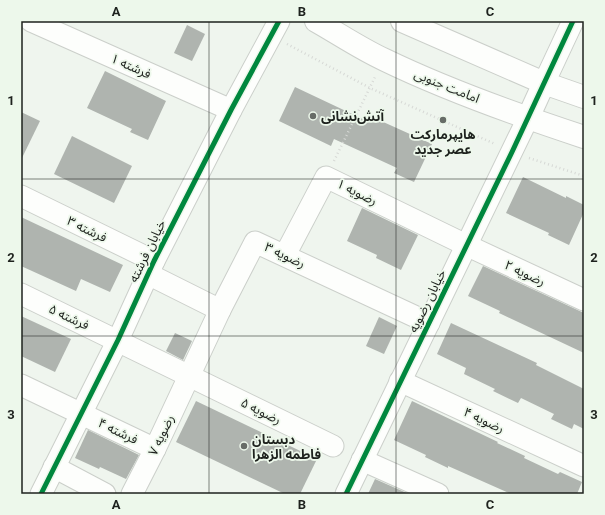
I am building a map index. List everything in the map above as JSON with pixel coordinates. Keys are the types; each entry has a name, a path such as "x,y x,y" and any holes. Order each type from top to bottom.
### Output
{"main road":[{"name":"امامت جنوبی","path":"316,21 384,60 446,87 528,118 584,137"},
{"path":"402,21 544,82 584,97"},
{"path":"528,118 544,82"}],"street":[{"name":"فرشته ۱","path":"31,21 230,110"},
{"path":"544,82 573,21"},
{"name":"خیابان فرشته","path":"41,494 118,340 151,267 230,110 275,28"},
{"name":"خیابان رضویه","path":"346,494 528,118"},
{"name":"رضویه ۱","path":"285,255 326,177 466,245"},
{"name":"فرشته ۳","path":"21,196 151,267 220,310"},
{"name":"رضویه ۳","path":"188,376 255,242 429,322"},
{"name":"رضویه ۲","path":"466,245 584,300"},
{"name":"فرشته ۵","path":"21,294 118,340 188,376"},
{"name":"رضویه ۵","path":"188,376 333,446"},
{"name":"رضویه ۷","path":"132,494 155,449 188,376"},
{"name":"رضویه ۴","path":"400,381 576,462"},
{"name":"فرشته ۴","path":"21,385 155,449"},
{"path":"362,460 438,494"},
{"path":"54,467 105,494"}],"path":[{"path":"275,28 370,88 512,152 584,176"},
{"path":"326,177 384,60"}],"building":[{"path":"187,25 205,34 192,61 174,53"},
{"path":"105,71 166,101 148,140 130,132 132,129 87,108"},
{"path":"295,87 367,121 370,116 432,144 414,182 394,173 397,168 334,139 331,146 279,121"},
{"path":"21,112 40,121 21,160"},
{"path":"72,136 132,166 114,203 54,174"},
{"path":"523,177 584,205 584,212 569,245 548,235 549,233 506,213"},
{"path":"362,208 418,235 401,270 376,258 377,255 347,241"},
{"path":"21,217 123,265 110,292 81,279 76,291 21,266"},
{"path":"483,266 584,313 584,353 499,313 500,311 468,296"},
{"path":"21,316 71,339 55,372 21,356"},
{"path":"379,317 397,326 384,354 366,346"},
{"path":"451,323 537,363 536,365 584,389 584,429 574,424 572,429 551,419 554,414 521,398 518,403 493,391 495,389 464,374 466,368 437,354"},
{"path":"175,333 192,341 183,360 166,351"},
{"path":"196,401 317,459 300,494 285,494 176,442"},
{"path":"412,401 498,442 497,443 525,456 524,458 558,474 560,472 582,482 577,494 511,494 448,466 448,468 425,457 426,455 394,440"},
{"path":"88,430 139,455 126,479 75,458"},
{"path":"375,479 409,494 368,494"}],"cycle path":[{"path":"41,494 118,340 154,261 231,110 279,21"},
{"path":"346,494 512,152 573,21"}],"place":[{"name":"آتش‌نشانی","path":"313,116"},
{"name":"هایپرمارکت عصر جدید","path":"443,120"},
{"name":"دبستان فاطمه الزهرا","path":"244,446"}]}
